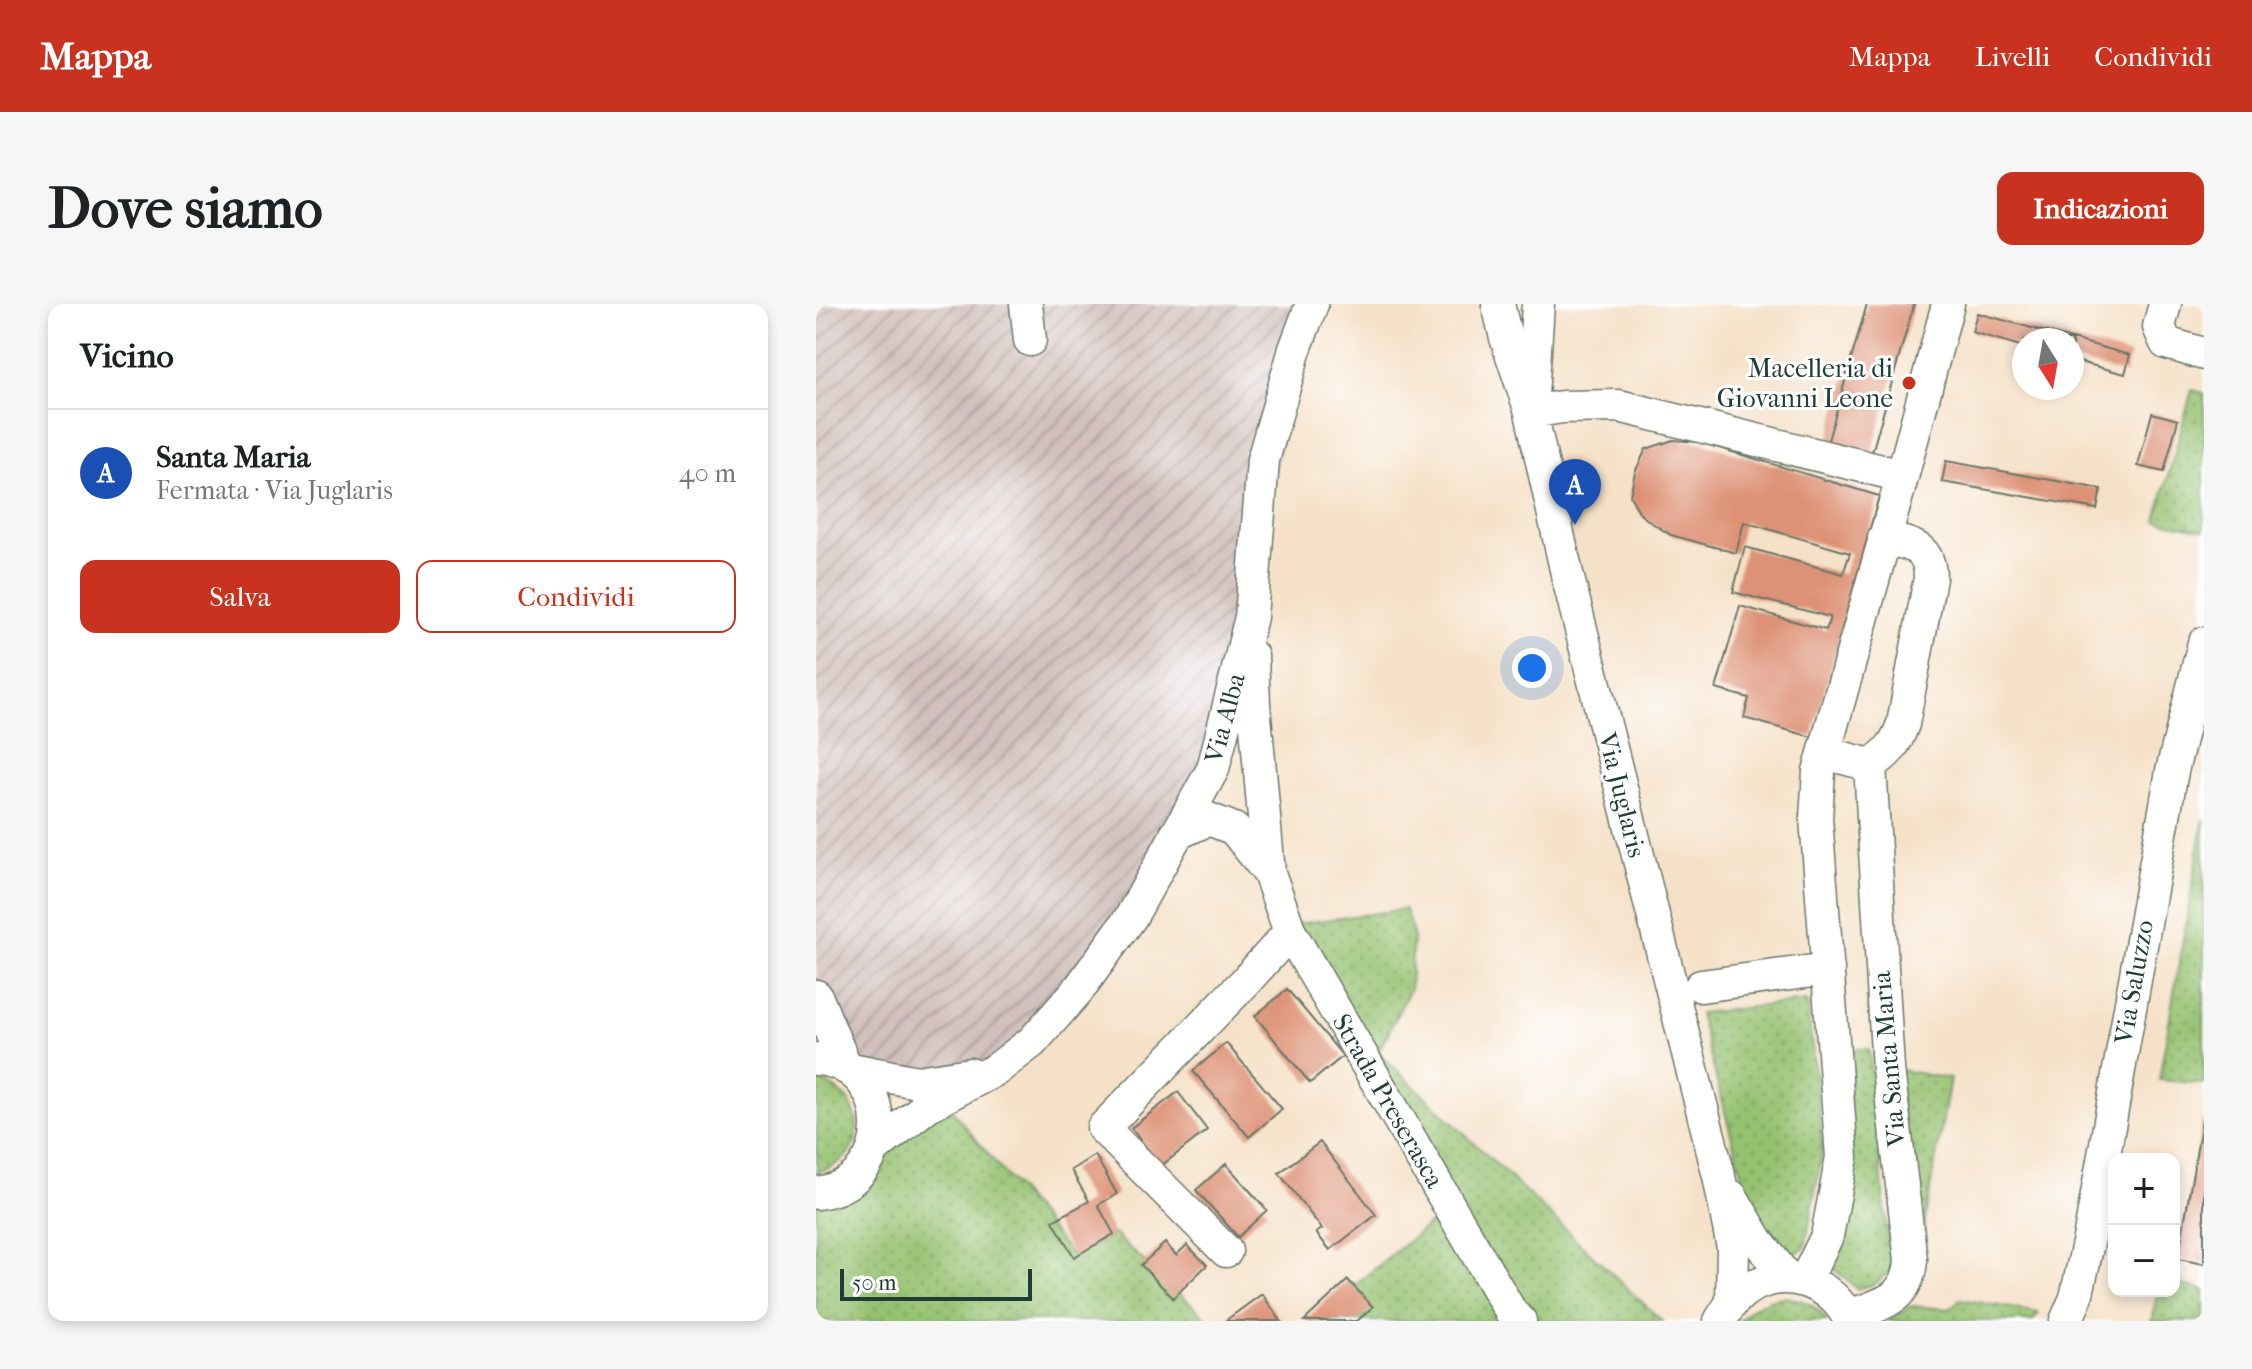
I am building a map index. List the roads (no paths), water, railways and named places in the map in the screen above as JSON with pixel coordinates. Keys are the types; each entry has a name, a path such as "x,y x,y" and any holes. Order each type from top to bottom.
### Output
{"street":[{"path":"1026,304 1030,340"},
{"name":"Via Alba","path":"817,1194 844,1186 864,1169 876,1147 927,1106 997,1069 1032,1042 1079,989 1131,917 1213,769 1251,617 1263,460 1295,349 1312,304"},
{"name":"Via Juglaris","path":"1498,304 1531,412 1567,574 1719,1176 1733,1248 1726,1311"},
{"name":"Via Juglaris","path":"1531,412 1538,304"},
{"name":"Via Santa Maria","path":"1796,1279 1827,1236 1842,1157 1816,818 1819,771 1948,304"},
{"path":"2165,304 2159,327 2166,343 2204,354"},
{"path":"1531,412 1562,407 1619,406 1902,476"},
{"path":"1825,753 1870,765 1890,751 1903,724 1930,565 1927,556 1917,546 1884,538"},
{"name":"Strada Preserasca","path":"1251,617 1254,704 1269,873 1290,932 1512,1314 1520,1321"},
{"name":"Via Saluzzo","path":"2066,1321 2079,1285 2172,771 2204,643"},
{"path":"1213,769 1236,764 1253,772 1262,791"},
{"name":"Via Santa Maria","path":"1849,1318 1898,1296 1910,1276 1911,1260 1888,1069 1870,765"},
{"name":"Strada Preserasca","path":"1176,834 1209,819 1234,829 1269,873"},
{"path":"1226,1251 1103,1128 1290,932"},
{"path":"1701,986 1829,976 1881,978"},
{"path":"816,996 831,1063 863,1083 875,1102 879,1125 876,1147"},
{"name":"Via Alba","path":"831,1063 917,1082 997,1069"},
{"name":"Via Juglaris","path":"1719,1176 1758,1241 1796,1279"},
{"path":"1726,1311 1747,1289 1765,1281 1796,1279 1822,1288 1838,1300 1849,1318"}],"place":[{"name":"Macelleria di Giovanni Leone","path":"1909,383"},
{"name":"Santa Maria","path":"1575,525"}]}
